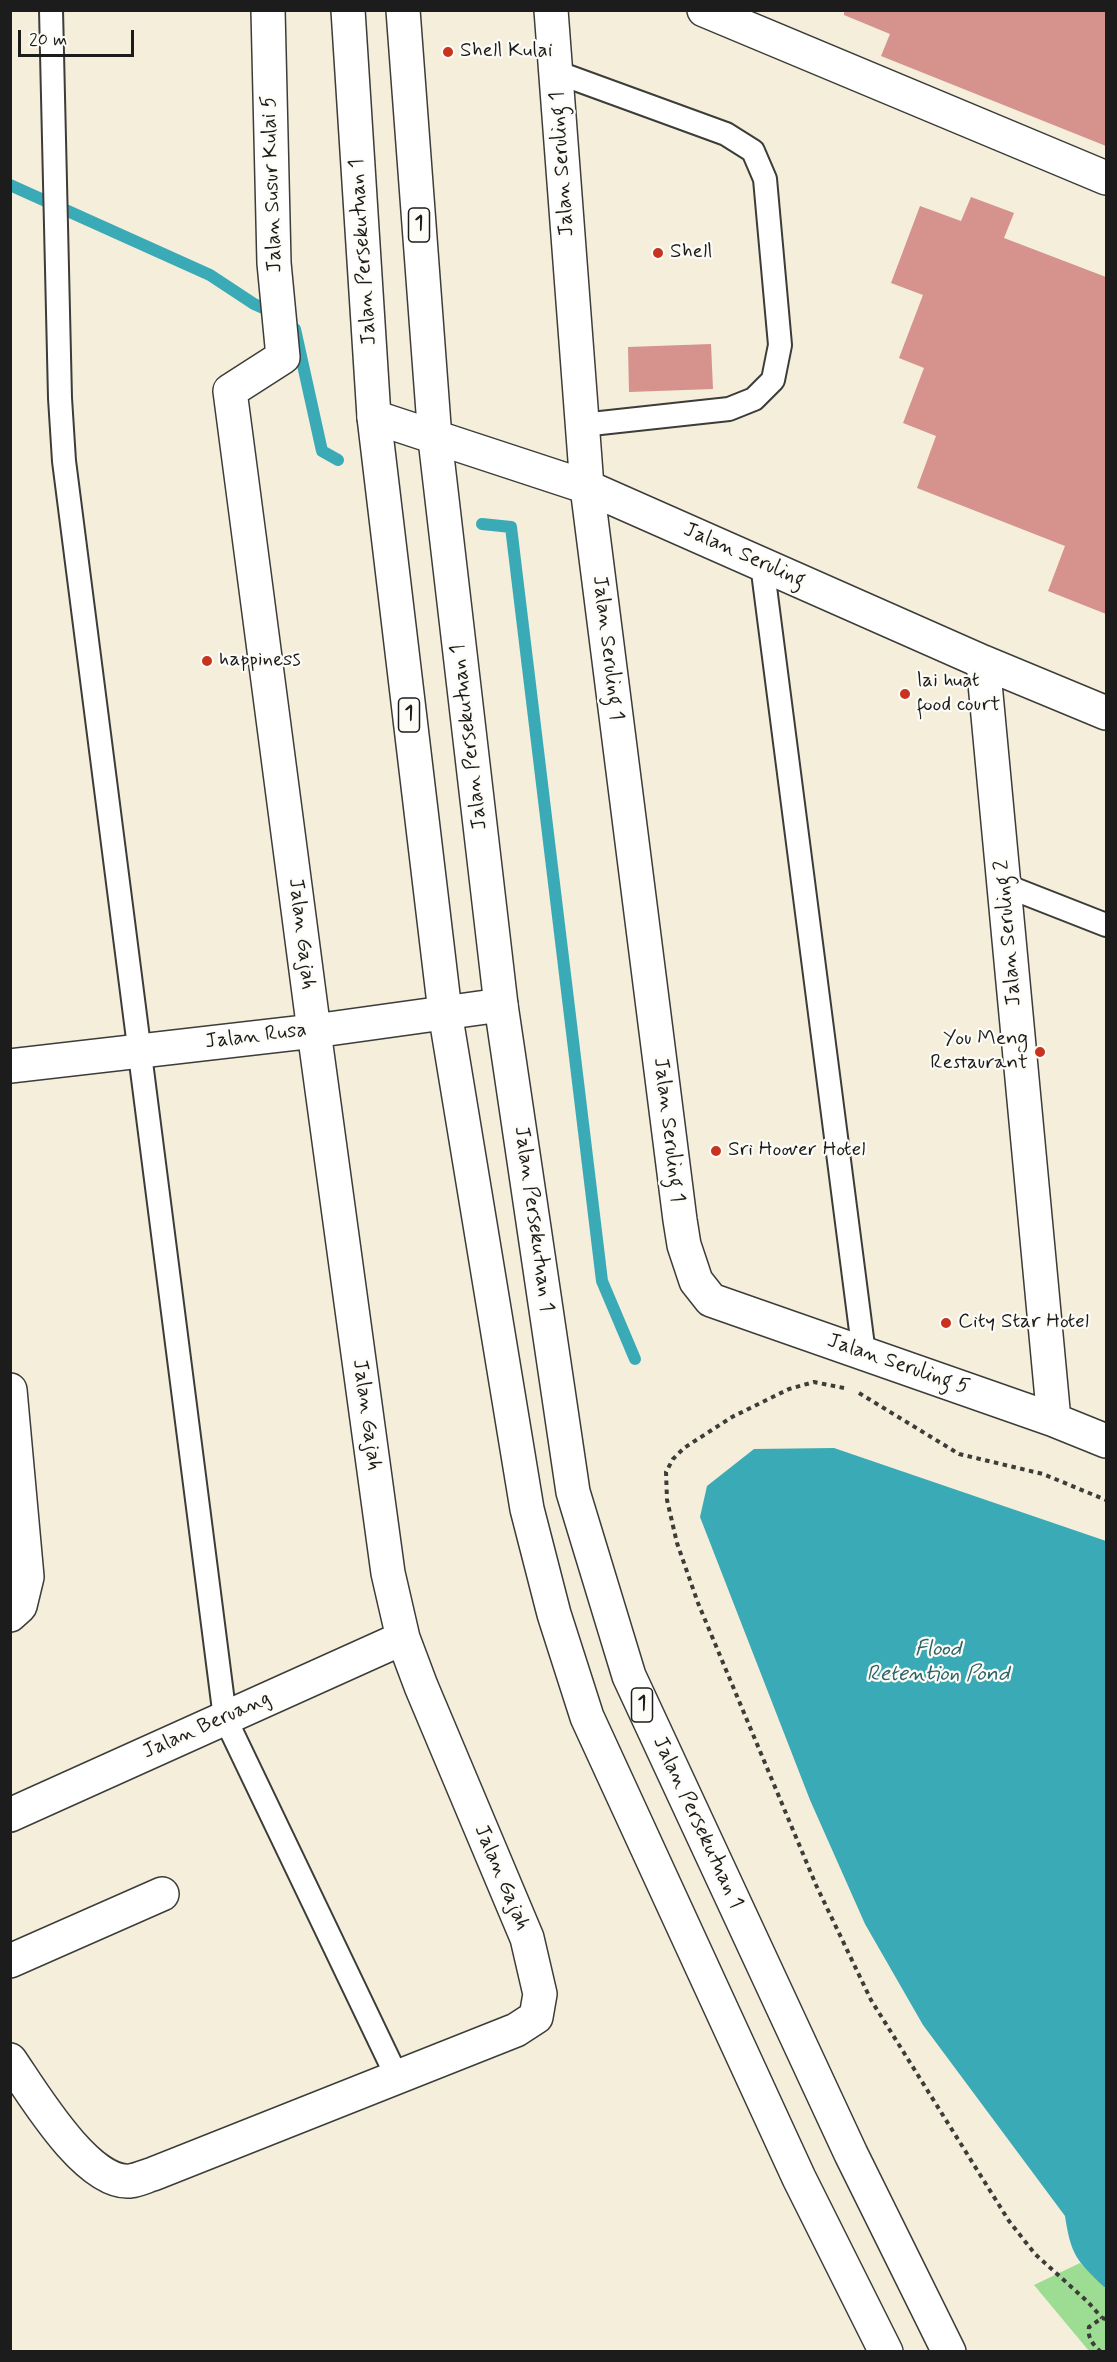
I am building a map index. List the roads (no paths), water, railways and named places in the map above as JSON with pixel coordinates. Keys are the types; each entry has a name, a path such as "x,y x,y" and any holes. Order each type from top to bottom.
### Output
{"main road":[{"name":"Jalan Susur Kulai 5","path":"268,10 274,263 283,357"},
{"name":"Jalan Persekutuan 1","path":"348,10 374,417 445,1012 526,1509 554,1614 586,1717 800,2178 886,2352"},
{"name":"Jalan Persekutuan 1","path":"403,10 435,439 501,1005 573,1492 629,1676 851,2154 949,2352"},
{"name":"Jalan Seruling 1","path":"551,10 587,487 680,1220 684,1245 696,1281"},
{"path":"704,10 1107,178"},
{"name":"Jalan Gajah","path":"10,2060 65,2139 105,2174 129,2181 153,2174 516,2030 536,2017 540,1994 526,1938 403,1638 388,1573 230,391 283,357"},
{"name":"Jalan Seruling","path":"374,417 435,439 587,487 983,662 1107,713"},
{"name":"Jalan Seruling 2","path":"983,662 1054,1420"},
{"name":"Jalan Rusa","path":"10,1066 314,1031 501,1005"},
{"name":"Jalan Seruling 5","path":"696,1281 711,1300 1054,1420 1107,1441"},
{"path":"10,1390 27,1577 20,1606 10,1615"},
{"name":"Jalan Beruang","path":"10,1815 403,1638"},
{"path":"10,1961 162,1894"}],"lane":[{"path":"51,10 63,461 225,1718 397,2077"},
{"path":"556,72 726,134 753,151 765,179 780,345 773,380 754,399 729,409 582,425"},
{"path":"762,564 864,1354"},
{"path":"1004,885 1107,925"}],"water":[{"name":"Flood Retention Pond","path":"834,1448 1106,1541 1106,2287 1087,2270 1076,2256 1065,2216 923,2025 865,1924 810,1800 700,1517 707,1486 754,1449"}],"waterway":[{"path":"10,185 210,275 254,304 277,314"},
{"path":"295,329 322,451 338,460"},
{"path":"482,524 511,527 602,1281 635,1359"}],"place":[{"name":"Shell Kulai","path":"448,52"},
{"name":"Shell","path":"658,253"},
{"name":"happiness","path":"207,661"},
{"name":"lai huat food court","path":"905,694"},
{"name":"You Meng Restaurant","path":"1040,1052"},
{"name":"Sri Hoover Hotel","path":"716,1151"},
{"name":"City Star Hotel","path":"946,1323"}]}
